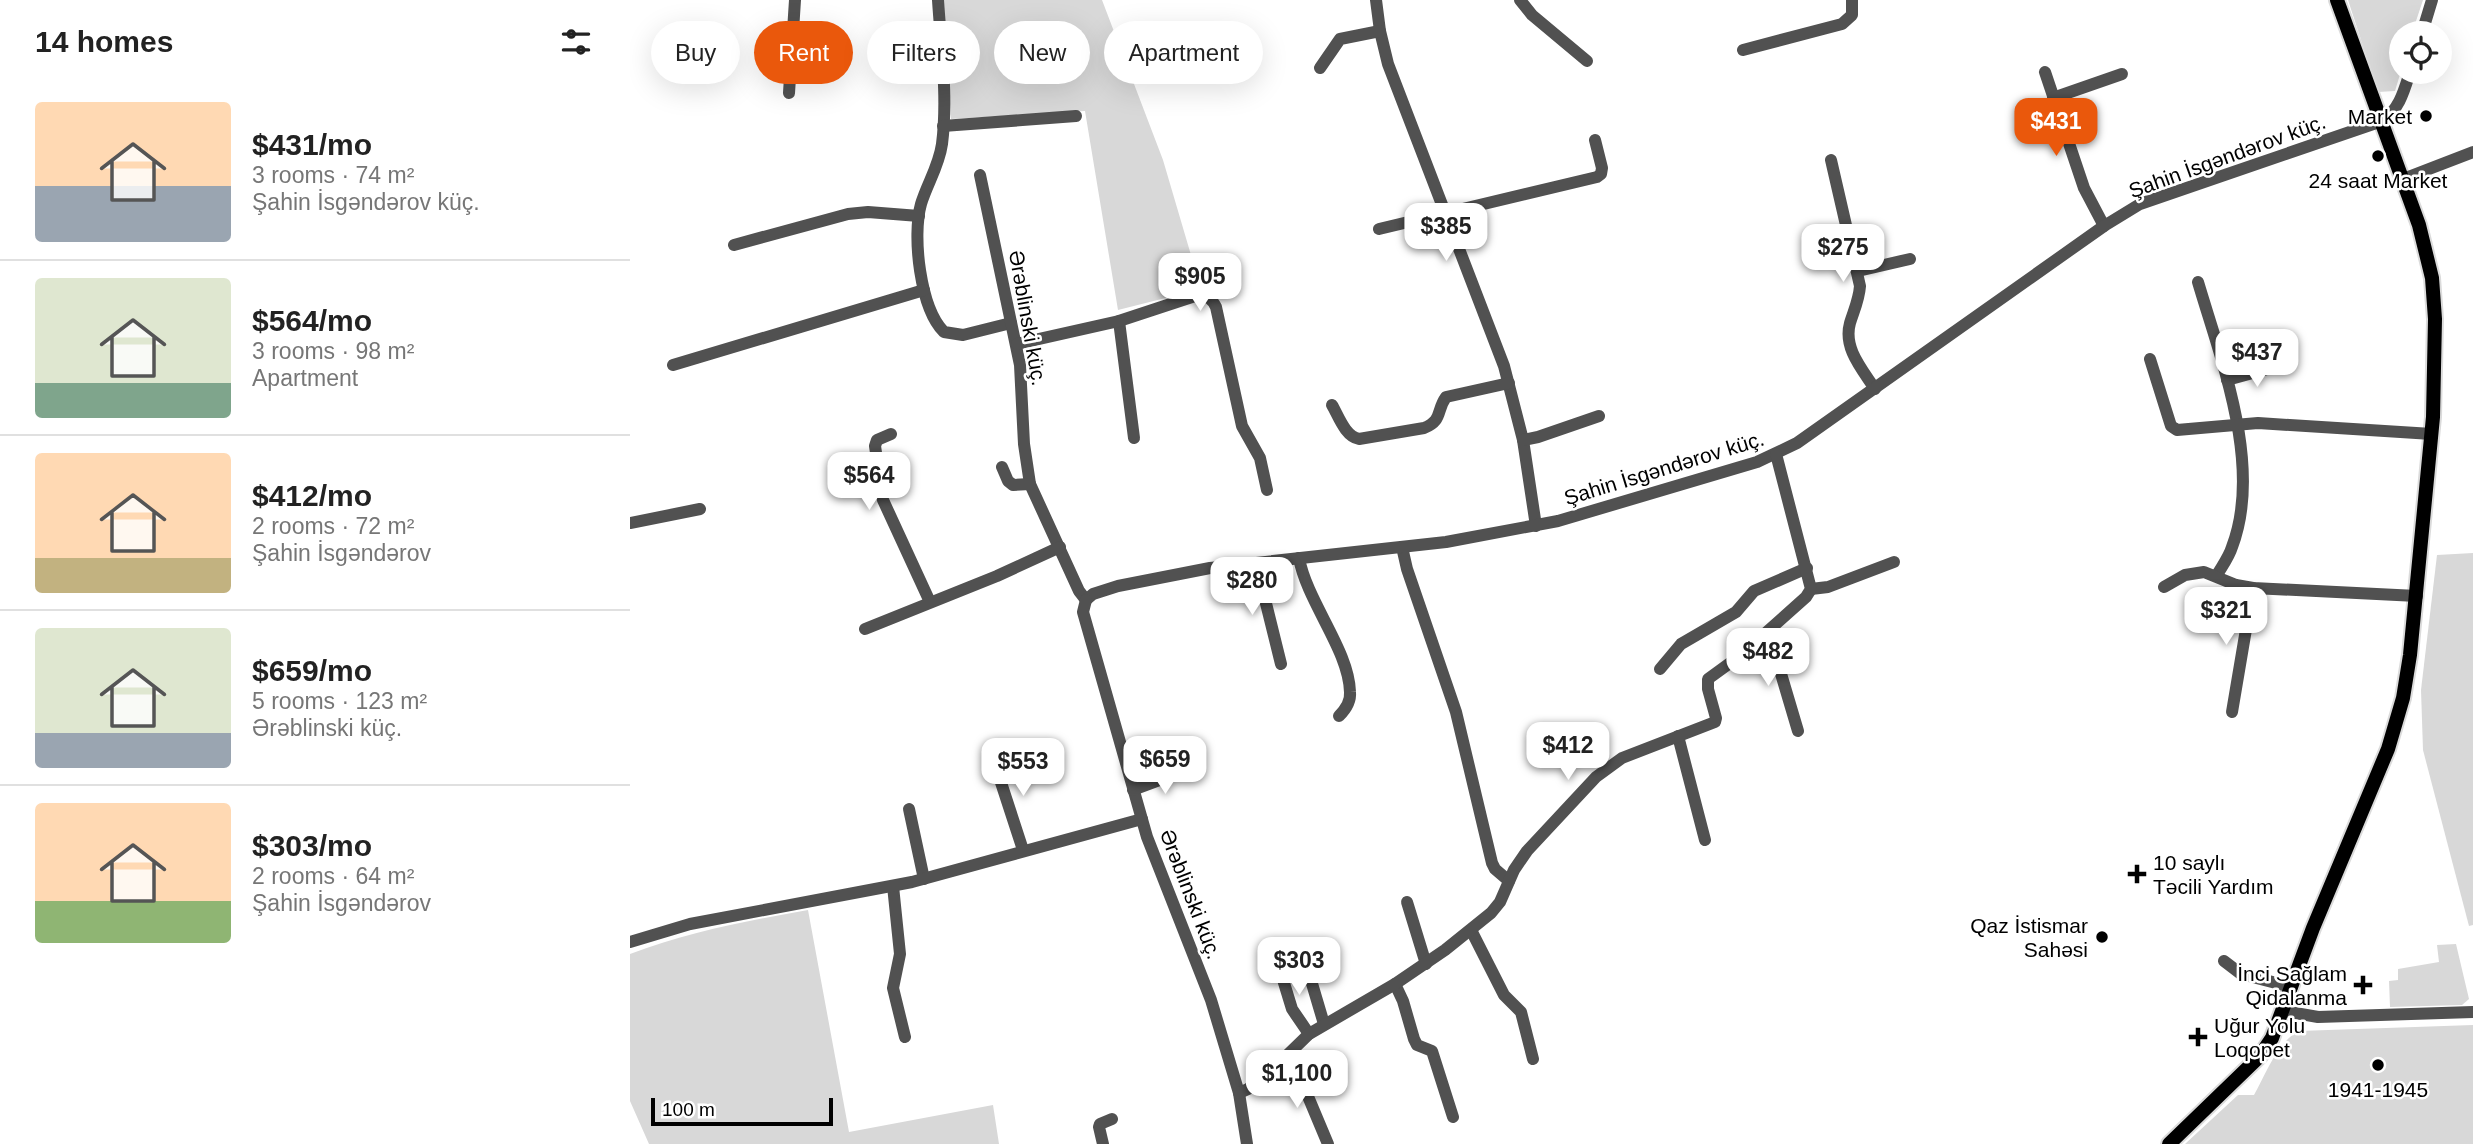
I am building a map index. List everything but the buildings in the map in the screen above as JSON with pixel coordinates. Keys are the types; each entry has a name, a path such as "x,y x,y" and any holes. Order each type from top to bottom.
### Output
{"main road":[{"path":"2169,1144 2260,1056 2272,1038 2313,928 2393,733 2406,679 2417,596 2432,434 2435,319 2432,278 2422,234 2337,0"}],"street":[{"path":"789,93 795,0"},
{"path":"938,0 943,126 938,162 921,202 919,216 924,290 931,315 944,332 963,335 1012,323"},
{"path":"1376,0 1388,64 1509,383 1522,440 1536,526"},
{"path":"1520,0 1532,15 1587,61"},
{"path":"1743,50 1842,24 1852,15 1852,0"},
{"path":"2426,21 2432,0"},
{"path":"1320,68 1340,39 1380,31"},
{"path":"2045,72 2084,188 2104,226"},
{"path":"2053,98 2122,74"},
{"path":"2382,121 2398,105 2406,84"},
{"path":"943,126 1076,116"},
{"name":"Şahin İsgəndərov küç.","path":"1086,600 1100,591 1155,578 1256,563 1465,540 1536,526 1586,514 1644,494 1757,462 1797,443 2104,226 2140,204 2382,121"},
{"path":"1379,229 1597,177 1602,168 1595,140"},
{"path":"2403,179 2473,152"},
{"path":"1831,160 1858,271 1859,299 1848,335 1853,355 1875,389"},
{"name":"Ərəblinski küç.","path":"980,175 1017,344 1023,389 1024,444 1030,484 1079,591 1086,600 1083,612 1133,790 1211,1000 1239,1093 1247,1144"},
{"path":"734,245 848,214 868,212 919,216"},
{"path":"1858,271 1910,259"},
{"path":"2198,282 2227,380 2242,472 2242,500 2233,546 2217,575"},
{"path":"673,365 924,290"},
{"path":"1017,344 1119,321 1198,295 1213,300 1242,426 1260,458 1266,490"},
{"path":"1119,321 1134,438"},
{"path":"2150,359 2171,426 2177,430 2236,424 2432,434"},
{"path":"2227,380 2278,366"},
{"path":"1332,405 1347,431 1353,438 1359,439 1424,428 1434,424 1446,397 1509,383"},
{"path":"1522,440 1599,416"},
{"path":"891,434 877,440 875,446 883,500 930,602"},
{"path":"1239,1093 1270,1072 1309,1034 1395,984 1471,930 1500,902 1527,850 1596,777 1622,758 1715,722 1708,679 1764,635 1807,597 1811,589 1776,454"},
{"path":"1002,467 1008,481 1013,485 1030,484"},
{"path":"630,523 700,509"},
{"path":"866,629 1009,571 1059,547"},
{"path":"1402,547 1456,712 1492,863 1509,881"},
{"path":"1299,558 1305,583 1347,675 1350,699 1348,707 1339,716"},
{"path":"1811,589 1828,587 1894,562"},
{"path":"1256,563 1281,664"},
{"path":"1660,669 1681,644 1736,611 1754,591 1807,568"},
{"path":"2164,587 2194,572 2217,575 2236,585 2253,587 2417,596"},
{"path":"2232,712 2253,587"},
{"path":"1764,635 1779,667 1798,731"},
{"path":"1678,736 1705,840"},
{"path":"992,755 1023,850"},
{"path":"1133,790 1184,771"},
{"path":"909,809 924,879"},
{"path":"631,937 924,879 1142,819"},
{"path":"893,886 900,954 894,988 905,1037"},
{"path":"1406,902 1426,964"},
{"path":"1471,930 1504,995 1521,1012 1533,1059"},
{"path":"1305,960 1324,1024"},
{"path":"2224,961 2241,974 2292,987"},
{"path":"1282,973 1292,1009 1309,1034"},
{"path":"1395,984 1414,1039 1418,1045 1432,1052 1453,1117"},
{"path":"2284,1011 2318,1017 2473,1012"},
{"path":"1270,1072 1307,1094 1328,1144"},
{"path":"1103,1144 1100,1124 1112,1119"}],"shaded area":[{"path":"943,0 1102,0 1110,21 1104,21 1104,84 1134,84 1163,160 1201,289 1118,310 1085,111 951,119 949,84 980,84 980,21 944,21"},
{"path":"2348,0 2423,0 2416,21 2389,21 2389,84 2397,84 2395,91 2378,92"},
{"path":"2473,553 2473,925 2469,926 2423,750 2421,690 2437,555"},
{"path":"808,910 849,1132 993,1105 999,1144 649,1144 630,1101 630,954 718,928"},
{"path":"2456,944 2469,999 2462,1005 2390,1007 2389,981 2398,980 2398,969 2439,962 2437,945"},
{"path":"2473,1025 2473,1144 2185,1144 2238,1095 2254,1095 2278,1051 2299,1031"}],"place":[{"name":"Market","path":"2426,116"},
{"name":"24 saat Market","path":"2378,156"},
{"name":"10 saylı Təcili Yardım","path":"2137,874"},
{"name":"Qaz İstismar Sahəsi","path":"2102,937"},
{"name":"İnci Sağlam Qidalanma","path":"2363,985"},
{"name":"Uğur Yolu Loqopet","path":"2198,1037"},
{"name":"1941-1945","path":"2378,1065"}]}
